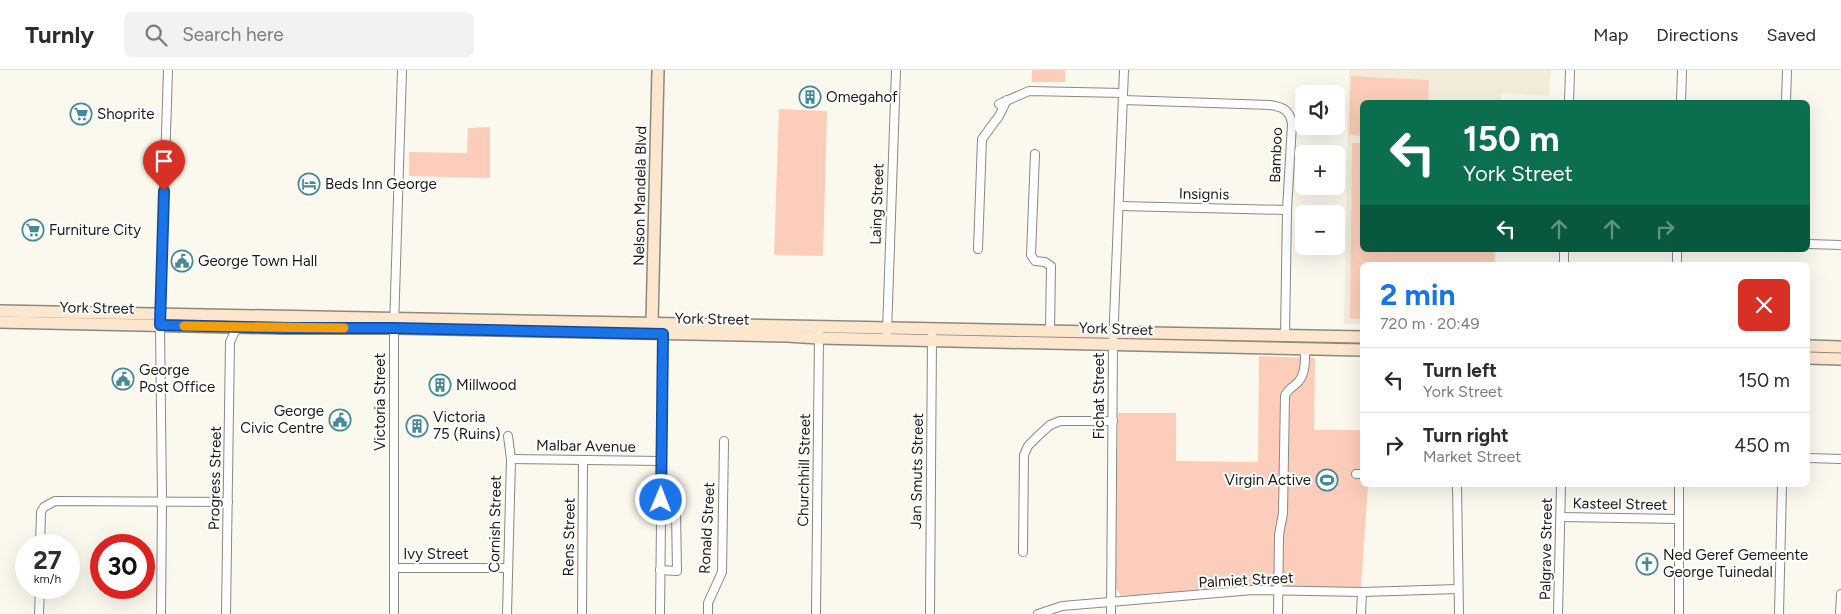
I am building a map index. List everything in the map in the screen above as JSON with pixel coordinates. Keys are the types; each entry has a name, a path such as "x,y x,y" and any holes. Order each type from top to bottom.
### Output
{"main road":[{"name":"Nelson Mandela Blvd","path":"652,323 658,70"},
{"name":"York Street","path":"0,311 160,319 395,323 652,323 819,326 886,334"},
{"name":"York Street","path":"0,322 160,319 219,327 395,323 663,334 819,338 886,334 1113,338 1360,337"},
{"path":"652,323 663,334"},
{"name":"York Street","path":"932,335 1050,331 1113,338 1360,350"},
{"path":"1810,346 1841,347"},
{"path":"1810,358 1841,359"}],"street":[{"path":"161,614 160,319 168,70"},
{"name":"Victoria Street","path":"394,614 395,323 402,70"},
{"name":"Laing Street","path":"886,334 896,70"},
{"name":"Fichat Street","path":"1111,614 1113,338 1120,206 1124,70"},
{"path":"1569,100 1570,70"},
{"path":"1681,100 1682,70"},
{"path":"1786,100 1787,70"},
{"path":"998,104 1029,91 1123,96"},
{"name":"Bamboo","path":"1123,96 1270,105 1285,109 1291,118 1292,124 1287,210 1285,336"},
{"path":"978,249 982,139 999,116 1007,100"},
{"path":"1035,154 1031,255 1036,261 1045,262 1051,266 1050,331"},
{"name":"Insignis","path":"1120,206 1287,210"},
{"path":"1810,244 1841,245"},
{"name":"Churchhill Street","path":"816,614 819,326"},
{"path":"219,327 230,342"},
{"name":"Progress Street","path":"226,614 230,342 238,327"},
{"path":"660,614 663,334"},
{"name":"Jan Smuts Street","path":"930,614 932,335"},
{"path":"1278,614 1279,535 1283,513 1285,396 1287,390 1297,383 1303,373 1305,348"},
{"path":"1023,552 1024,455 1028,446 1050,425 1060,421 1113,421"},
{"name":"Cornish Street","path":"507,614 511,459 508,436"},
{"name":"Ronald Street","path":"708,614 708,603 722,572 724,441"},
{"path":"1810,458 1841,459"},
{"name":"Malbar Avenue","path":"511,459 661,461"},
{"name":"Rens Street","path":"582,614 583,460"},
{"path":"1457,487 1460,614"},
{"name":"Palgrave Street","path":"1558,614 1561,487"},
{"path":"1679,487 1679,614"},
{"path":"1779,614 1782,487"},
{"path":"40,534 41,512 51,502 228,502"},
{"path":"660,570 677,571 676,512 661,511"},
{"name":"Kasteel Street","path":"1561,517 1679,519"},
{"name":"Ivy Street","path":"394,568 508,568"},
{"name":"Palmiet Street","path":"1038,614 1062,606 1253,590 1362,592 1458,590"},
{"path":"1361,614 1362,592"},
{"path":"1840,614 1841,594"},
{"path":"40,599 40,614"}],"shaded area":[{"path":"1032,70 1065,70 1065,82 1032,82"},
{"path":"1349,70 1551,70 1549,96 1501,93 1500,100 1360,100 1360,252 1496,252 1496,262 1360,262 1360,324 1344,324"},
{"path":"1351,76 1429,80 1428,100 1360,100 1360,136 1349,135"},
{"path":"779,109 827,111 823,256 774,255"},
{"path":"490,127 490,178 409,176 409,152 467,153 468,128"},
{"path":"1352,143 1360,143 1360,252 1494,252 1494,262 1360,262 1360,319 1350,319"},
{"path":"1259,356 1315,358 1314,430 1360,430 1360,487 1368,487 1361,587 1253,587 1121,596 1115,587 1118,413 1176,413 1176,461 1258,462"}],"slow traffic":[{"path":"184,326 344,328"}],"place":[{"name":"Omegahof","path":"810,97"},
{"name":"Shoprite","path":"81,114"},
{"name":"Beds Inn George","path":"309,184"},
{"name":"Furniture City","path":"33,230"},
{"name":"George Town Hall","path":"182,261"},
{"name":"George Post Office","path":"123,379"},
{"name":"Millwood","path":"440,385"},
{"name":"George Civic Centre","path":"340,420"},
{"name":"Victoria 75 (Ruins)","path":"417,426"},
{"name":"Virgin Active","path":"1327,480"},
{"name":"Ned Geref Gemeente George Tuinedal","path":"1647,564"}],"route":[{"path":"164,191 160,325 663,334 661,500"}]}
